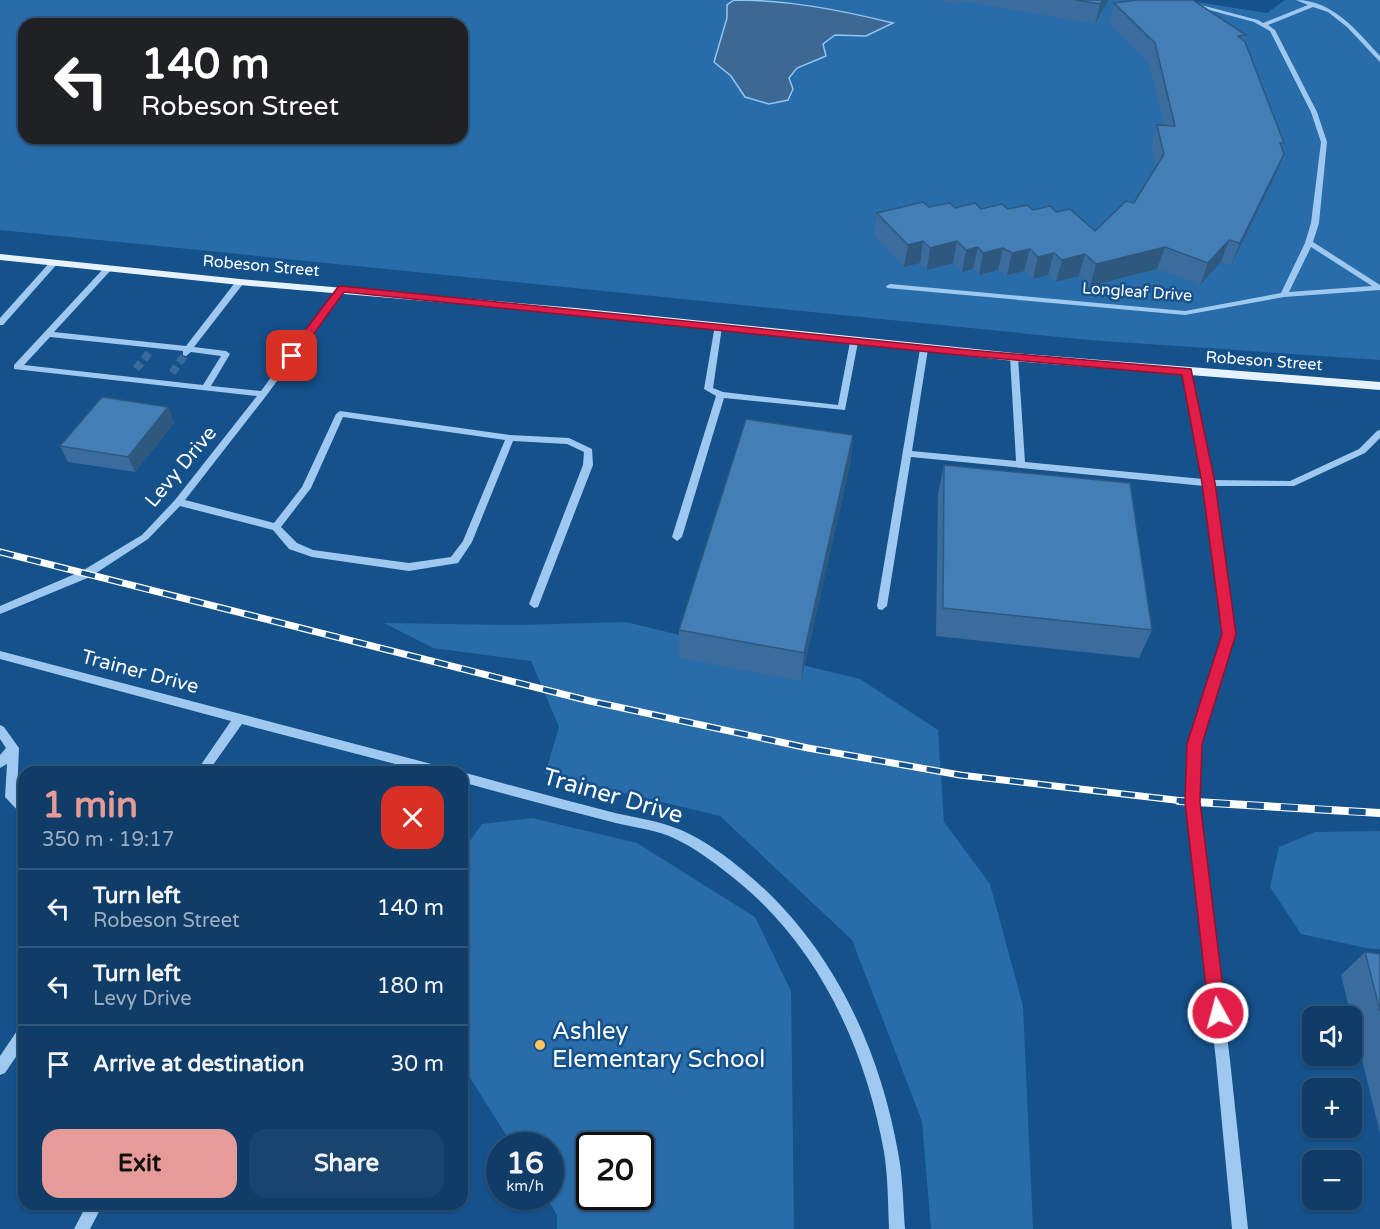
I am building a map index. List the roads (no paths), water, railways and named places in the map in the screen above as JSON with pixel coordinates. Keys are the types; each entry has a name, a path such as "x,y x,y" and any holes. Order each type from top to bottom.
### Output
{"main road":[{"name":"Robeson Street","path":"0,257 240,282 341,289 924,349 1380,386"}],"street":[{"path":"1175,0 1256,21 1272,30 1314,112 1324,142 1315,223 1309,243 1284,295"},
{"path":"1299,0 1330,11 1349,26 1380,60"},
{"path":"1263,25 1313,5"},
{"path":"1309,243 1380,288"},
{"path":"0,323 54,263"},
{"path":"108,269 17,367 263,394"},
{"path":"187,351 240,282"},
{"name":"Longleaf Drive","path":"890,286 1185,313 1284,295 1380,288"},
{"name":"Levy Drive","path":"0,610 86,574 145,537 178,502 263,394 341,289"},
{"path":"718,327 708,389 721,395 842,408 854,342"},
{"path":"48,334 153,348 226,354 205,388"},
{"path":"882,606 924,349"},
{"path":"1014,357 1021,465"},
{"path":"129,379 136,369"},
{"path":"1187,372 1208,483 1229,634 1195,744 1192,802 1223,1060 1240,1229"},
{"path":"164,383 172,373"},
{"path":"677,537 721,395"},
{"path":"276,527 306,488 340,414 510,438 569,441 589,451 588,465 534,604"},
{"path":"907,454 1208,483 1291,484 1362,451 1380,433"},
{"path":"178,502 276,527 294,546 312,553 409,567 454,560 467,542 510,438"},
{"name":"Trainer Drive","path":"0,655 420,766"},
{"path":"206,766 239,718"},
{"path":"0,730 13,748 11,796 18,804"},
{"path":"0,762 13,748"},
{"name":"Trainer Drive","path":"468,779 679,835 731,867 770,902 813,952 843,1000 874,1078 891,1153 897,1229"},
{"path":"0,1068 18,1042"},
{"path":"82,1229 93,1210"}],"tunnel":[{"path":"136,369 151,350"},
{"path":"172,373 186,353"}],"railway":[{"path":"0,552 590,701 808,748 960,775 1188,802"},
{"path":"1179,801 1188,802"},
{"path":"1188,802 1380,813"}],"place":[{"name":"Ashley Elementary School","path":"540,1045"}]}
